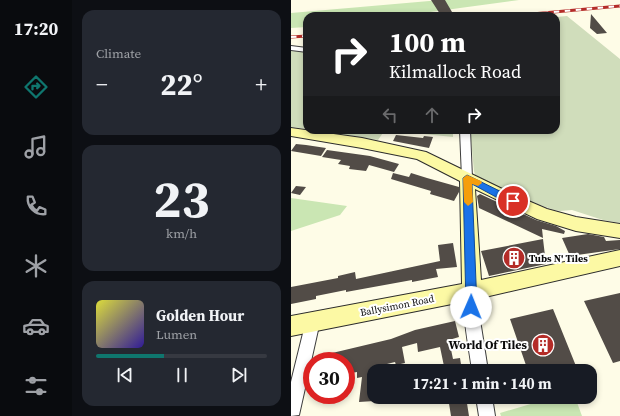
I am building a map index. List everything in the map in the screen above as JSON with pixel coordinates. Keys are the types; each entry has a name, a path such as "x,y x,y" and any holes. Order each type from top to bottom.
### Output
{"street":[{"path":"291,48 303,50"},
{"path":"291,132 303,134"},
{"path":"304,134 362,143 421,155 513,201 543,214 577,224 620,231"},
{"path":"465,134 472,291 471,307 479,364"},
{"name":"Ballysimon Road","path":"291,326 472,291 620,258"},
{"path":"291,415 313,321"},
{"path":"485,404 487,416"}],"green space":[{"path":"441,0 519,0 430,12 303,12 303,27 291,28 291,13"},
{"path":"567,16 620,59 620,223 603,220 572,210 554,210 529,201 475,175 470,134 560,134 560,17"},
{"path":"291,50 303,52 303,128 291,127"},
{"path":"338,134 382,134 378,140"},
{"path":"424,134 453,134 453,137"},
{"path":"291,198 347,206 340,215 291,231"},
{"path":"530,404 578,404 582,416 501,416 500,413"}],"building":[{"path":"431,0 445,0 452,12 439,12"},
{"path":"591,14 607,33 597,34 590,28"},
{"path":"396,135 423,138 424,136 433,137 429,148 393,141"},
{"path":"296,144 326,148 321,156 291,151"},
{"path":"327,150 370,156 399,164 394,172 369,165 366,171 349,169 350,166 338,164 341,160 322,157"},
{"path":"393,173 409,177 411,173 459,187 459,192 454,201 430,194 431,191 391,179"},
{"path":"296,186 306,187 300,195 291,193"},
{"path":"480,194 536,220 556,226 565,231 564,234 542,229 543,238 479,208 477,196"},
{"path":"588,234 604,237 606,241 620,240 620,249 570,256 562,238"},
{"name":"Tubs N' Tiles","path":"543,239 546,264 489,276 481,251"},
{"path":"453,243 457,267 436,269 438,277 412,282 412,280 346,292 346,290 316,296 316,299 291,304 291,287 338,278 338,276 355,272 356,279 440,261 438,245"},
{"path":"620,293 620,361 613,363 584,301"},
{"name":"World Of Tiles","path":"553,309 575,364 526,364 510,319"},
{"path":"455,321 459,337 449,340 453,359 460,358 461,364 444,364 440,347 418,352 417,343 402,347 405,363 396,364 395,362 387,364 367,364 367,401 359,402 362,377 357,378 357,372 355,372 355,352 336,352 391,339 415,330"},
{"path":"449,404 467,404 469,416 451,416"}],"railway":[{"path":"554,12 620,6"},
{"path":"291,37 303,36"}],"slow traffic":[{"path":"468,202 467,178 478,183"}],"place":[{"name":"Tubs N' Tiles","path":"514,258"},
{"name":"World Of Tiles","path":"543,345"}],"route":[{"path":"471,307 472,291 467,178 513,201"}]}
